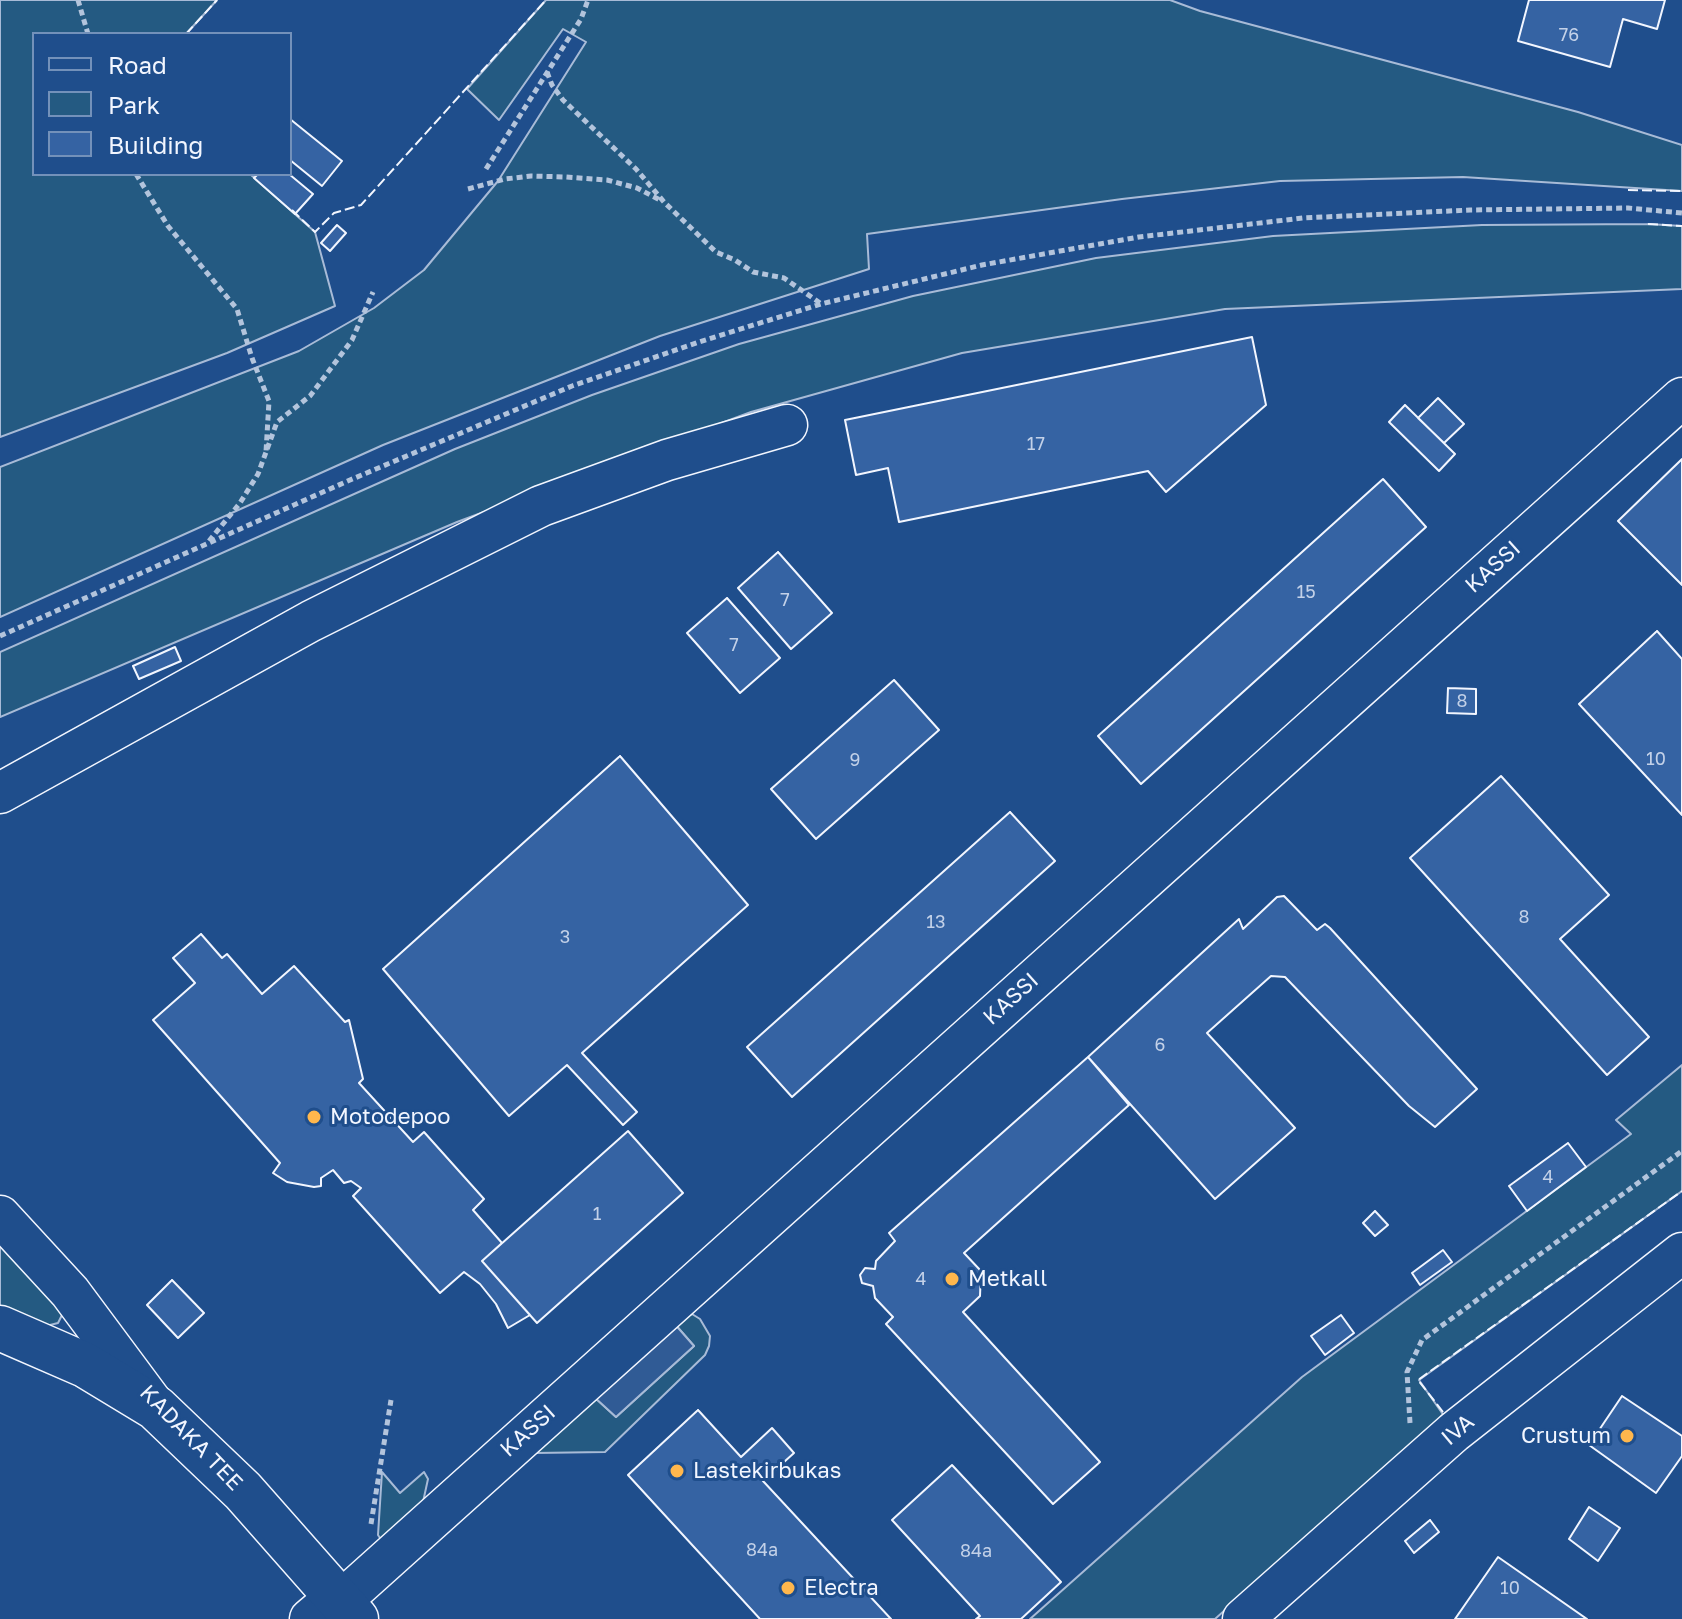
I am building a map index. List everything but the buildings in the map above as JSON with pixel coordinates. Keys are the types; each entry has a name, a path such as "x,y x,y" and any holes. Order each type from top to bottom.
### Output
{"main road":[{"path":"0,1328 85,1365 156,1408"},
{"name":"KADAKA TEE","path":"156,1408 243,1491 336,1609"}],"street":[{"name":"KASSI","path":"336,1609 1682,398"},
{"path":"0,793 311,621 541,506 667,460 787,425"},
{"name":"KADAKA TEE","path":"0,1216 70,1292 156,1408"},
{"name":"IVA","path":"1243,1619 1454,1432 1682,1253"}],"path":[{"path":"78,0 87,32"},
{"path":"486,169 581,19 588,0"},
{"path":"547,72 563,100 636,169 664,202 716,252 753,272 784,278 821,304"},
{"path":"137,176 168,226 237,309 269,401 266,452"},
{"path":"468,189 505,179 566,177 607,180 637,188 664,202"},
{"path":"0,636 350,480 572,386 821,304 982,265 1139,237 1303,218 1470,210 1628,208 1682,213"},
{"path":"207,545 258,474 277,422 310,396 352,340 373,292"},
{"path":"1408,1473 1411,1426 1407,1372 1422,1340 1682,1151"},
{"path":"369,1534 391,1400"}],"green space":[{"path":"0,0 217,0 188,32 32,32 32,176 252,176 315,232 335,306 227,353 0,437"},
{"path":"546,0 1170,0 1200,11 1578,112 1682,145 1682,191 1463,177 1280,181 867,234 869,269 660,336 383,445 0,617 0,467 299,351 374,308 424,270 498,181 586,42 563,29 499,120 467,89"},
{"path":"1482,225 1682,226 1682,289 1225,309 962,353 751,412 457,522 0,717 0,652 455,449 592,395 739,344 913,296 1096,258 1273,236"},
{"path":"1682,1065 1682,1191 1419,1380 1449,1423 1291,1551 1215,1619 1030,1619 1302,1377 1631,1134 1616,1120"},
{"path":"0,1244 63,1313 58,1323 46,1326 0,1308"},
{"path":"692,1314 700,1319 710,1336 705,1355 605,1452 535,1453 593,1396 616,1417 694,1346 673,1322"},
{"path":"382,1472 400,1493 424,1472 428,1479 423,1502 382,1541 378,1535"}],"shaded area":[{"path":"673,1322 694,1346 616,1417 593,1396"}],"fence":[{"path":"188,32 217,0"},
{"path":"292,210 315,232 334,213 361,205 546,0"},
{"path":"1628,190 1682,191"},
{"path":"1648,224 1682,226"},
{"path":"1443,1412 1418,1380 1682,1191"}],"place":[{"name":"Motodepoo","path":"314,1117"},
{"name":"Metkall","path":"952,1279"},
{"name":"Crustum","path":"1627,1436"},
{"name":"Lastekirbukas","path":"677,1471"},
{"name":"Electra","path":"788,1588"}]}
